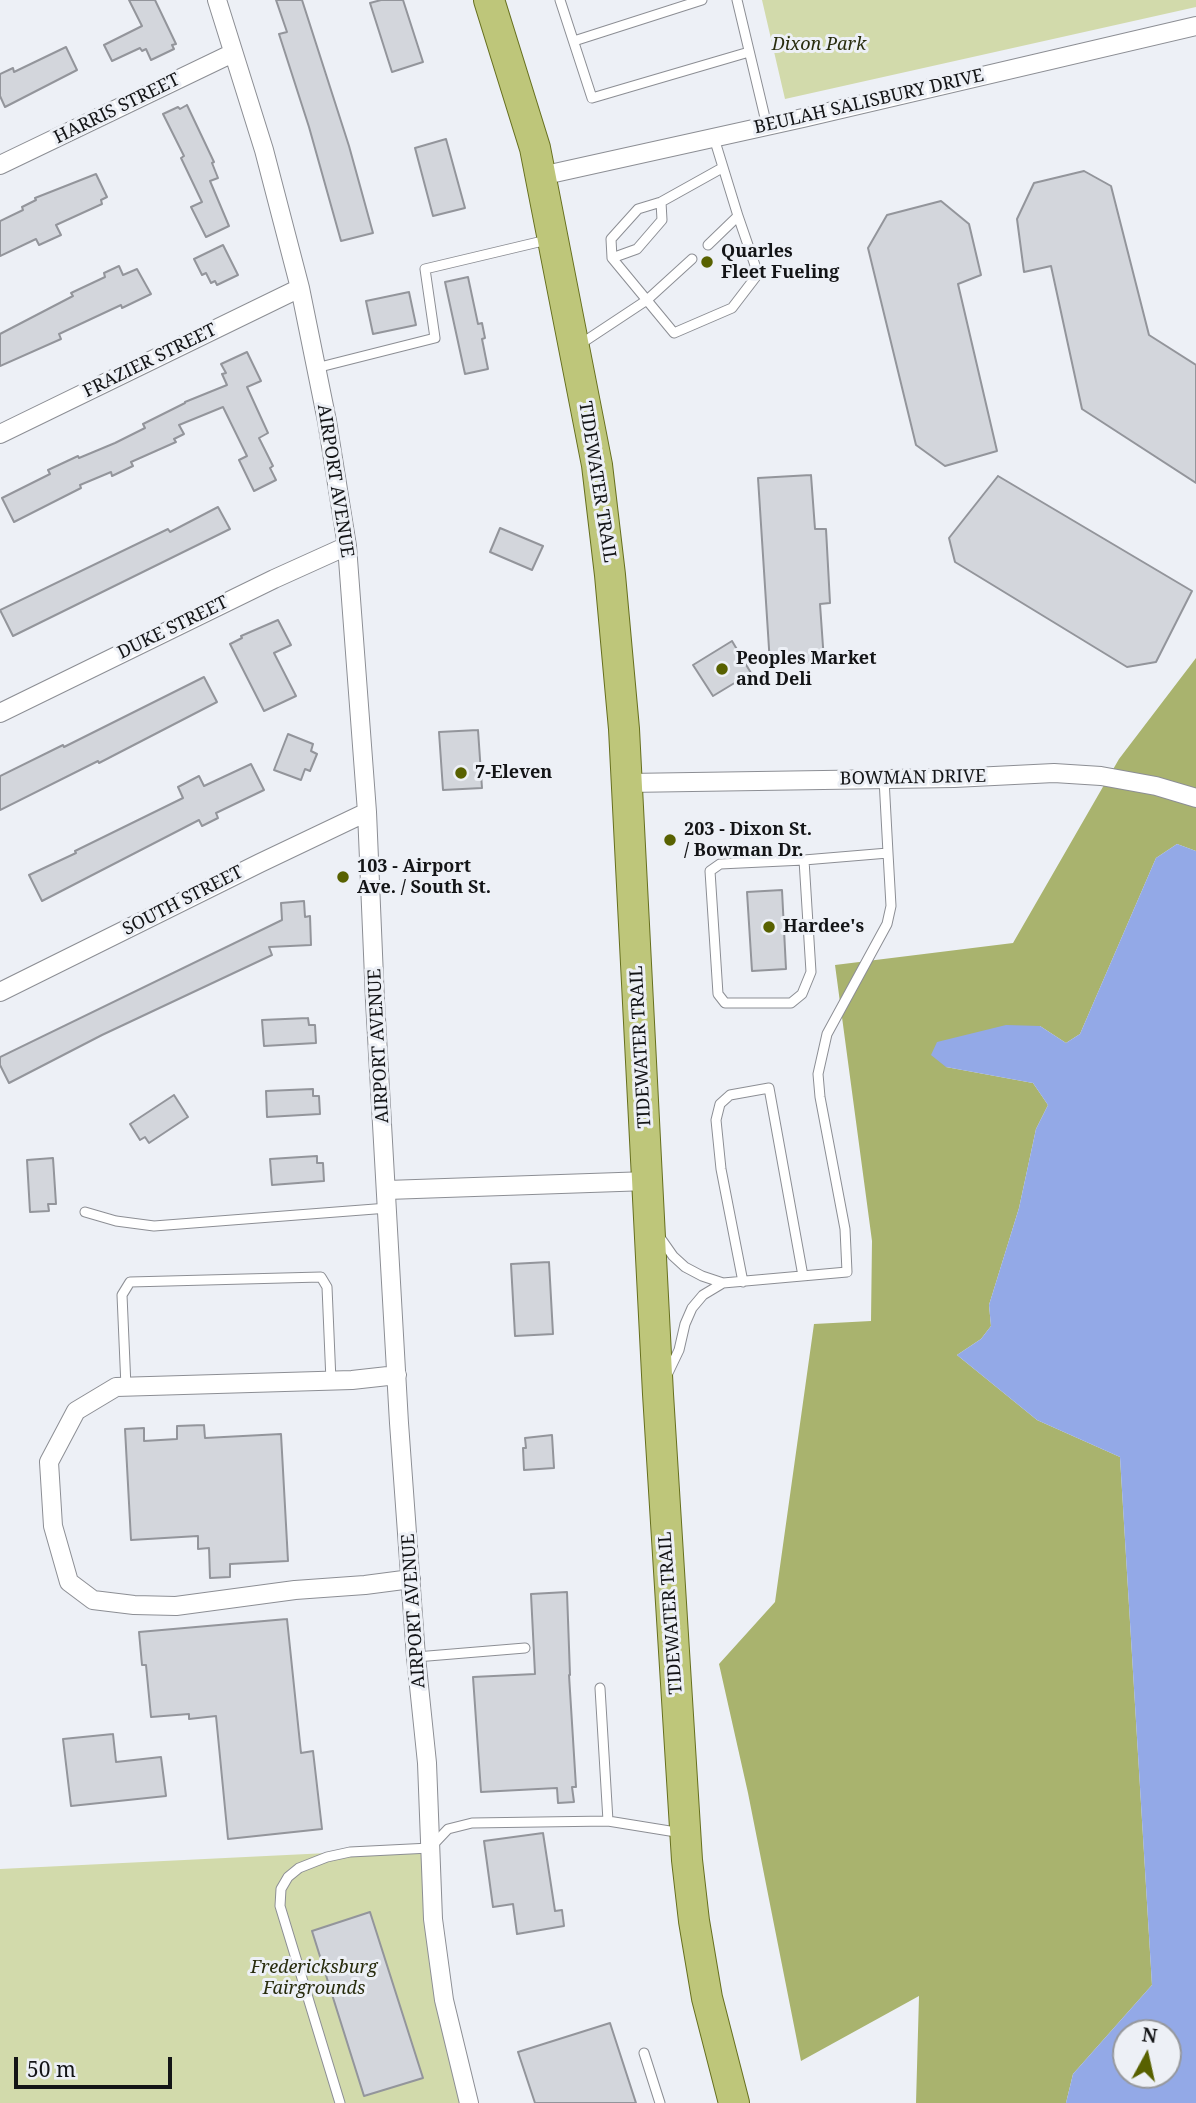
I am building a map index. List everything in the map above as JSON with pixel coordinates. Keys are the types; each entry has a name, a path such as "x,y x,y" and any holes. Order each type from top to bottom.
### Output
{"main road":[{"name":"TIDEWATER TRAIL","path":"489,0 535,148 541,176 600,487 612,588 627,783 658,1394 685,1833 694,1921 707,1998 734,2103"}],"street":[{"name":"AIRPORT AVENUE","path":"217,0 264,150 300,288 327,421 347,546 367,813 397,1375 416,1657 427,1763 435,1943 444,2000 469,2103"},
{"name":"BEULAH SALISBURY DRIVE","path":"541,176 1196,26"},
{"name":"HARRIS STREET","path":"0,165 233,53"},
{"name":"FRAZIER STREET","path":"0,434 300,288"},
{"name":"DUKE STREET","path":"0,713 347,546"},
{"name":"BOWMAN DRIVE","path":"627,783 1054,773 1112,778 1156,786 1196,798"},
{"name":"SOUTH STREET","path":"0,992 367,813"},
{"path":"387,1190 648,1181"},
{"path":"397,1375 331,1381 116,1387 76,1410 49,1462 53,1526 69,1582 93,1600 134,1605 176,1605 411,1579"}],"lane":[{"path":"560,0 592,97 749,52"},
{"path":"573,41 702,0"},
{"path":"737,0 767,126"},
{"path":"714,138 758,274 732,308 674,333 612,258 611,239 638,209 661,202 722,168"},
{"path":"612,258 637,249 662,220 661,202"},
{"path":"708,245 738,216"},
{"path":"316,368 435,338 425,269 554,239"},
{"path":"575,348 648,300 692,260"},
{"path":"650,1224 673,1256 685,1267 723,1283 846,1272 845,1229 818,1074 827,1034 887,924 891,906 884,779"},
{"path":"804,860 811,972 802,994 791,1003 724,1003 718,994 709,872 720,864 888,853"},
{"path":"743,1282 721,1169 716,1120 720,1104 730,1095 769,1088 803,1276"},
{"path":"85,1212 116,1221 154,1226 388,1208"},
{"path":"127,1387 122,1295 130,1282 321,1277 327,1287 331,1381"},
{"path":"658,1394 679,1350 692,1308 704,1295 723,1283"},
{"path":"416,1657 525,1648"},
{"path":"600,1688 608,1821"},
{"path":"340,2103 280,1906 282,1889 288,1877 299,1868 327,1857 351,1852 430,1848 448,1829 472,1823 608,1821 685,1833"},
{"path":"644,2053 660,2103"}],"green space":[{"name":"Dixon Park","path":"762,0 1196,0 1196,7 785,99"},
{"path":"1196,658 1196,851 1177,844 1156,858 1080,1034 1066,1043 1040,1026 946,1067 1033,1083 1048,1105 1036,1129 1019,1208 989,1305 991,1326 981,1339 957,1355 1037,1420 1120,1457 1152,1985 1122,2019 1112,2019 1112,2030 1073,2074 1066,2103 916,2103 919,1996 801,2061 748,1793 719,1664 775,1602 814,1324 871,1321 872,1241 835,965 1013,943 1119,759"},
{"name":"Fredericksburg Fairgrounds","path":"430,1848 433,1919 469,2103 0,2103 0,1869"}],"water":[{"path":"1177,844 1196,851 1196,2103 1066,2103 1073,2074 1112,2030 1112,2089 1182,2089 1182,2019 1122,2019 1152,1985 1120,1457 1037,1420 957,1355 981,1339 991,1326 989,1305 1019,1208 1036,1129 1048,1105 1033,1083 946,1067 931,1055 937,1042 1006,1025 1040,1026 1066,1043 1080,1034 1156,858"}],"building":[{"path":"129,0 155,0 176,44 172,45 174,49 151,60 146,49 142,51 140,48 112,61 104,45 142,26"},
{"path":"276,0 302,0 349,146 373,233 341,241 279,34 287,32"},
{"path":"403,0 423,62 392,72 370,3"},
{"path":"66,47 77,70 5,107 0,96 0,74 13,68 14,72"},
{"path":"187,105 214,162 212,163 218,178 210,181 229,226 206,237 191,207 202,202 181,158 184,156 163,114"},
{"path":"446,139 465,208 433,216 415,148"},
{"path":"1084,171 1111,186 1149,335 1196,365 1196,483 1082,409 1051,266 1024,272 1017,219 1034,183"},
{"path":"96,174 107,197 101,200 102,204 56,225 61,235 39,245 36,239 0,256 0,221 23,210 22,207 36,200 35,198"},
{"path":"941,201 969,224 981,275 958,284 997,451 945,466 916,445 868,248 887,215"},
{"path":"223,245 238,275 217,285 215,281 211,283 206,273 202,275 194,259"},
{"path":"119,266 123,275 137,269 151,294 59,334 61,339 0,366 0,334 73,296 71,293 105,277 104,273"},
{"path":"468,277 478,324 482,323 488,369 465,374 445,282"},
{"path":"409,292 416,325 373,334 366,301"},
{"path":"247,352 261,381 247,387 268,433 259,438 273,466 270,468 276,480 254,491 239,460 247,456 223,407 179,425 184,434 174,439 176,442 131,462 133,466 112,476 111,472 80,485 81,488 14,522 2,498 50,474 48,470 115,443 145,428 143,424 185,402 227,385 222,374 226,373 221,364"},
{"path":"811,475 815,529 826,529 830,603 820,604 824,661 770,664 758,478"},
{"path":"998,476 1192,591 1156,662 1127,667 955,562 949,538"},
{"path":"218,507 230,529 13,636 0,610"},
{"path":"500,528 543,546 532,570 490,552"},
{"path":"278,620 291,645 274,653 296,696 264,711 230,644 242,638 241,636"},
{"name":"Peoples Market and Deli","path":"732,641 751,673 713,696 693,665"},
{"path":"204,677 217,702 0,810 0,776"},
{"name":"7-Eleven","path":"478,730 482,788 443,790 439,732"},
{"path":"288,734 313,744 311,751 317,754 310,771 305,769 301,780 274,770"},
{"path":"251,764 264,790 216,813 218,818 202,826 199,820 42,901 29,875 183,798 178,787 199,776 204,786"},
{"name":"Hardee's","path":"782,890 786,969 752,971 747,892"},
{"path":"304,901 305,917 310,916 311,945 269,947 272,955 102,1035 9,1083 0,1065 0,1057 282,920 281,903"},
{"path":"308,1018 309,1025 315,1025 316,1043 264,1046 262,1020"},
{"path":"313,1089 313,1096 319,1096 320,1114 267,1117 266,1091"},
{"path":"174,1095 188,1117 149,1143 145,1137 140,1140 130,1124"},
{"path":"317,1156 317,1163 323,1163 324,1181 272,1185 270,1159"},
{"path":"53,1158 56,1204 48,1204 49,1211 30,1212 27,1160"},
{"path":"549,1262 553,1334 515,1336 511,1264"},
{"path":"204,1425 205,1438 281,1434 288,1561 230,1564 230,1577 210,1578 209,1548 198,1549 198,1536 131,1540 125,1429 144,1428 144,1441 177,1439 177,1426"},
{"path":"552,1435 554,1468 524,1470 525,1438"},
{"path":"567,1592 576,1787 572,1787 574,1802 558,1803 557,1788 481,1792 473,1677 535,1674 531,1594"},
{"path":"287,1619 301,1753 313,1751 322,1829 228,1839 216,1716 189,1719 189,1714 151,1717 146,1665 142,1665 139,1632"},
{"path":"113,1734 116,1762 161,1757 166,1796 71,1806 63,1739"},
{"path":"543,1833 555,1911 562,1910 564,1926 517,1934 513,1904 493,1907 484,1841"},
{"path":"370,1912 423,2078 364,2096 312,1931"},
{"path":"610,2023 636,2103 535,2103 518,2052"}],"place":[{"name":"Quarles Fleet Fueling","path":"707,262"},
{"name":"Peoples Market and Deli","path":"722,669"},
{"name":"7-Eleven","path":"461,773"},
{"name":"203 - Dixon St. / Bowman Dr.","path":"670,840"},
{"name":"103 - Airport Ave. / South St.","path":"343,877"},
{"name":"Hardee's","path":"769,927"}]}
